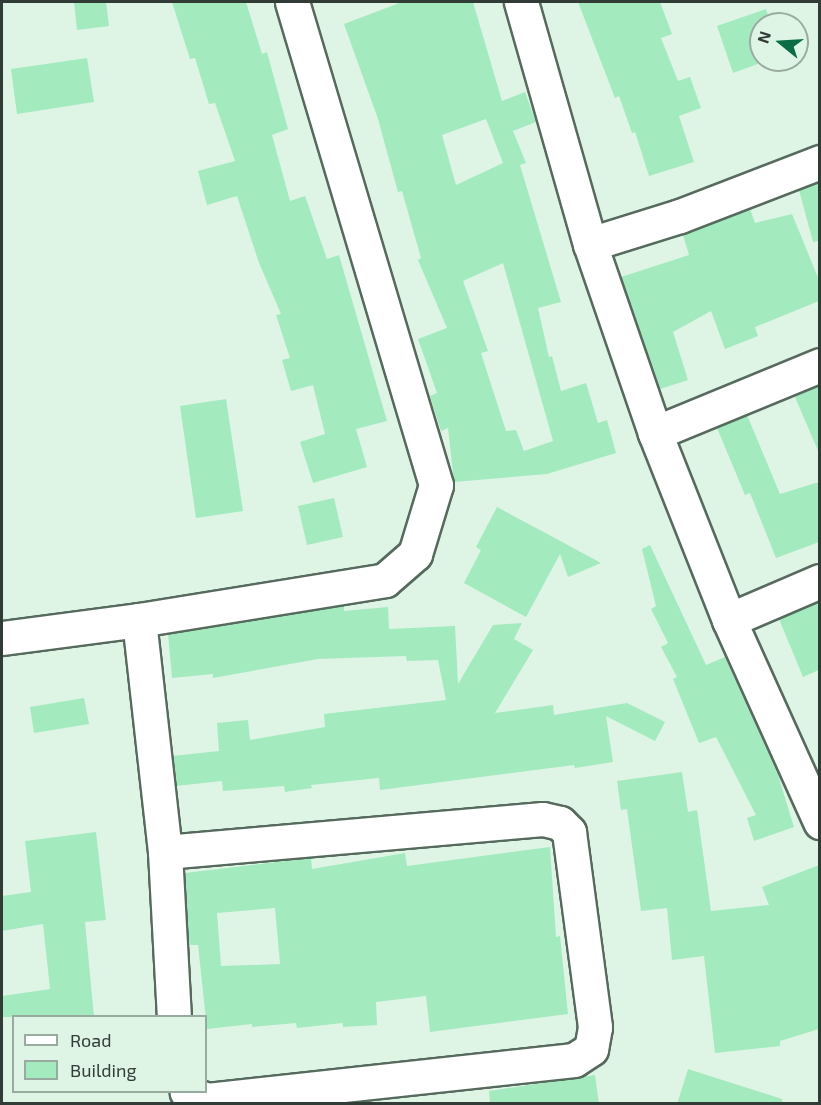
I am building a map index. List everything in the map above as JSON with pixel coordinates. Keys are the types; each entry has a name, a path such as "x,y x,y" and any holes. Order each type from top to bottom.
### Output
{"street":[{"path":"2,638 139,620 385,580 415,554 436,484 292,2"},
{"path":"521,2 590,244 655,433 729,620 817,806"},
{"path":"590,244 681,216 819,162"},
{"path":"655,433 819,365"},
{"path":"729,620 819,581"},
{"path":"139,620 165,852 174,1015"},
{"path":"165,852 543,819 560,823 570,832 595,1027 591,1050 574,1060 207,1100 190,1093"}],"building":[{"path":"74,2 106,2 109,26 77,30"},
{"path":"172,2 246,2 262,54 267,52 288,129 272,135 290,201 305,196 327,259 339,255 387,421 356,429 367,467 313,483 300,442 325,434 313,385 291,391 282,360 290,358 276,315 281,314 259,263 237,196 207,205 198,171 235,161 215,103 209,104 195,58 190,59"},
{"path":"402,2 473,2 502,101 525,92 536,122 513,131 526,163 520,165 561,302 538,308 549,357 552,356 561,391 586,383 598,423 607,420 616,453 547,474 454,482 448,428 441,431 430,396 437,393 418,339 447,328 418,260 421,258 402,191 398,192 378,119 344,24","holes":["486,119 503,163 456,185 442,135","503,263 553,441 524,451 516,430 506,431 481,353 488,351 463,281"]},
{"path":"578,2 660,2 672,34 661,38 678,81 690,77 701,108 679,116 694,162 649,176 635,132 632,133 619,96 615,98"},
{"path":"749,15 749,67 733,73 717,26"},
{"path":"87,58 94,102 17,114 11,69"},
{"path":"819,182 819,241 813,242 799,190"},
{"path":"750,209 755,223 792,214 819,280 819,301 755,327 758,336 725,349 711,311 673,332 688,380 660,389 621,277 689,255 683,235"},
{"path":"819,386 819,453 795,397"},
{"path":"226,399 243,511 196,518 180,406"},
{"path":"747,415 780,494 819,482 819,542 776,558 750,493 745,495 717,428"},
{"path":"334,498 343,537 307,545 298,506"},
{"path":"497,507 601,563 568,577 560,554 526,617 464,583 481,550 476,547"},
{"path":"650,545 706,665 725,657 778,775 794,827 754,841 747,818 756,815 716,737 699,743 673,679 677,677 661,647 668,643 651,609 656,606 642,549"},
{"path":"819,602 819,670 803,677 779,619"},
{"path":"344,606 344,611 388,607 389,629 455,626 458,684 493,625 522,623 514,639 533,650 495,713 553,705 554,715 627,703 665,722 655,741 606,716 613,762 575,768 574,765 380,790 379,778 311,785 312,788 285,792 284,786 223,791 222,781 176,786 173,756 219,751 217,723 248,720 250,740 325,727 324,714 446,700 438,660 407,661 406,656 318,659 213,678 213,674 172,678 168,634"},
{"path":"84,698 89,724 34,733 30,707"},
{"path":"682,772 688,812 697,810 711,911 769,905 762,887 819,865 819,1029 780,1041 780,1046 715,1053 704,956 672,960 667,908 641,911 627,809 621,810 617,781"},
{"path":"96,832 106,920 85,922 94,1015 2,1017 2,996 50,989 43,924 2,931 2,896 31,892 25,841"},
{"path":"550,847 556,937 560,936 568,1014 430,1032 426,996 376,1002 377,1025 343,1027 343,1023 297,1028 296,1023 252,1027 252,1024 207,1029 198,945 189,945 185,873 311,858 312,869 405,853 407,866","holes":["275,908 280,964 221,966 217,913"]},
{"path":"688,1069 782,1099 782,1104 677,1104"},
{"path":"595,1075 599,1104 490,1104 489,1091"}]}
